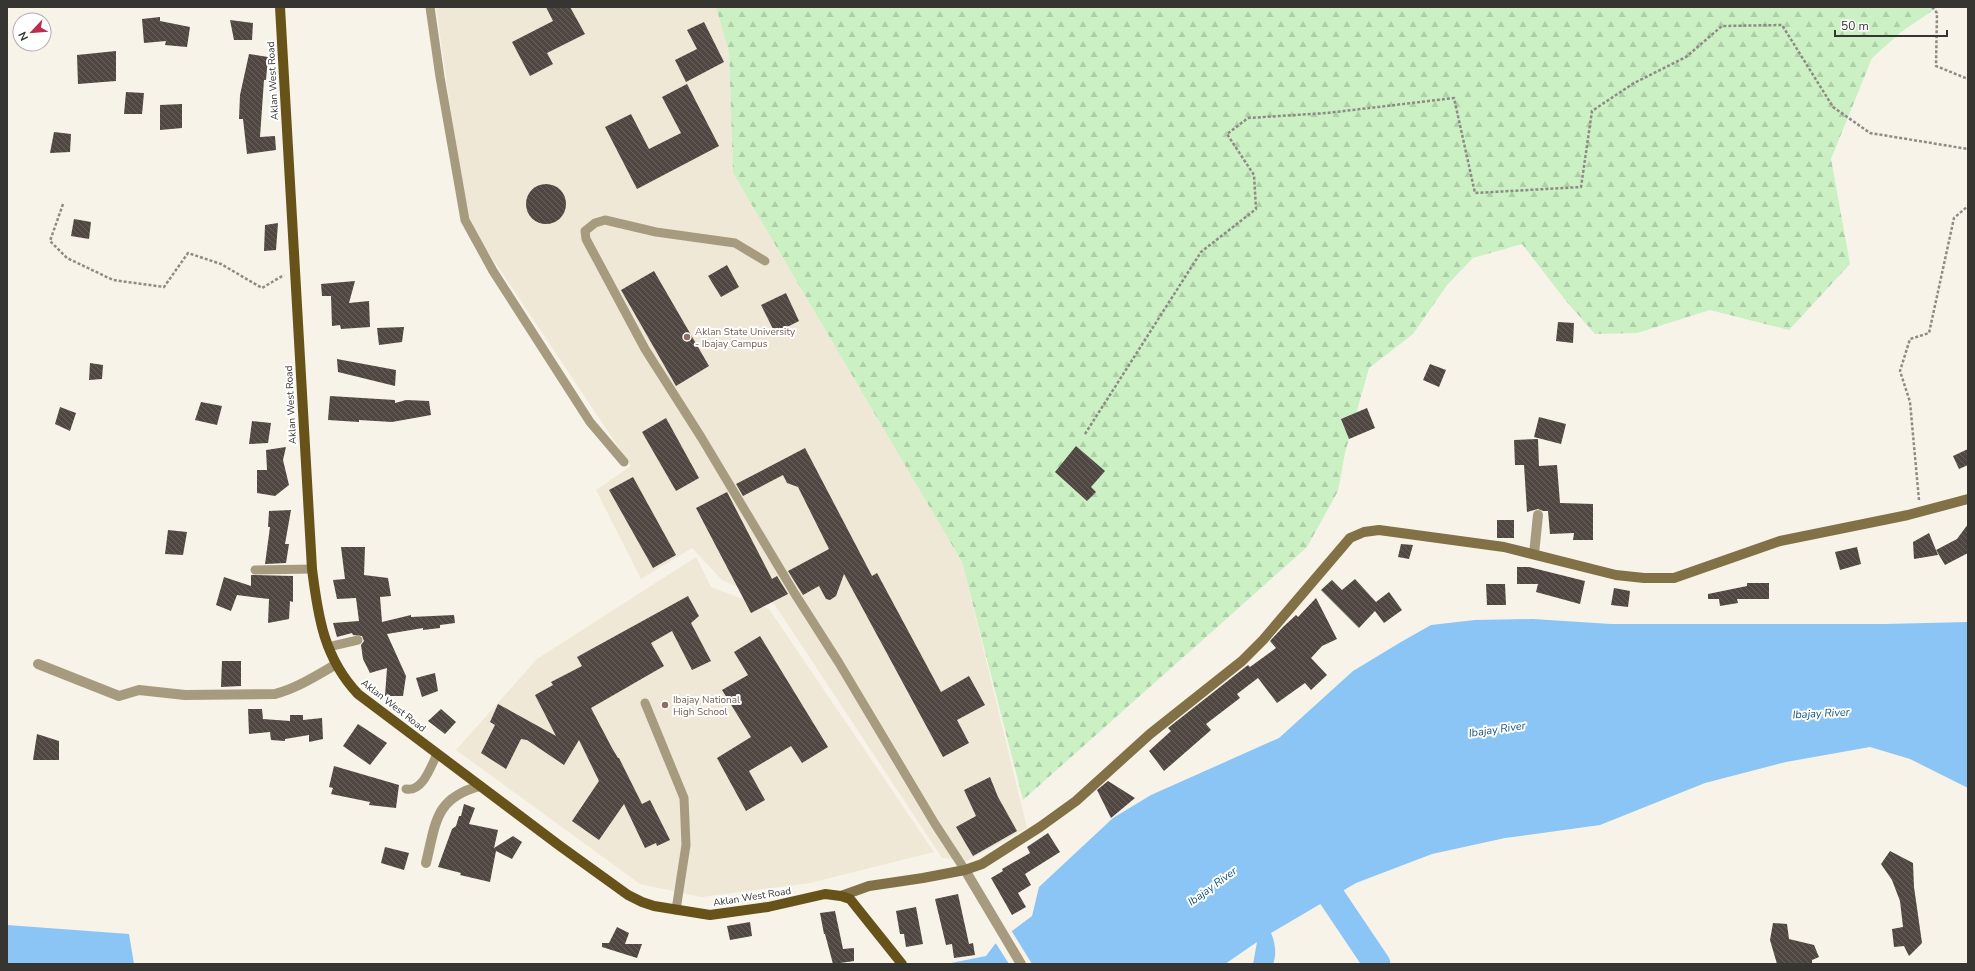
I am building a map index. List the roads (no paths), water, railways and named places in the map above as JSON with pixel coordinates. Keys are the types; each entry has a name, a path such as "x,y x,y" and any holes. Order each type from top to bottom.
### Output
{"main road":[{"name":"Aklan West Road","path":"280,7 312,568 316,605 323,636 335,665 345,680 358,694 560,846 628,895 654,906 691,913 716,914 768,907 825,894 841,896"},
{"path":"841,896 850,899 902,964"}],"street":[{"path":"841,896 869,886 965,870 982,864 1040,827 1076,801 1150,734 1242,661 1263,640 1350,538 1364,532 1379,530 1504,547 1616,575 1644,578 1674,578 1780,541 1921,511 1968,499"},
{"path":"1534,554 1538,515"},
{"path":"38,664 119,696 139,690 185,695 275,694 288,691 335,665"},
{"path":"426,863 435,827 443,806 454,796 466,790 480,786"},
{"path":"965,870 1021,964"}],"lane":[{"path":"430,7 440,77 465,220 493,271 590,422 624,462"},
{"path":"764,261 735,243 656,232 605,220 594,223 585,231 586,238 645,349 701,437 935,824 965,870"},
{"path":"255,570 312,568"},
{"path":"328,647 358,640"},
{"path":"645,703 684,798 686,845 676,910"},
{"path":"406,789 411,790 420,786 437,754"}],"water":[{"name":"Ibajay River","path":"1533,619 1611,624 1885,624 1968,622 1968,788 1910,759 1870,747 1786,762 1705,783 1600,825 1505,838 1432,854 1356,883 1271,933 1275,948 1273,964 1253,964 1257,942 1225,964 946,964 986,956 995,944 1032,916 1039,887 1113,818 1151,795 1279,738 1353,671 1401,642 1431,625 1475,620"},
{"path":"7,925 129,934 134,964 7,964"}],"waterway":[{"path":"1311,866 1377,964"}],"place":[{"name":"Aklan State University - Ibajay Campus","path":"687,337"},
{"name":"Ibajay National High School","path":"665,705"}]}
